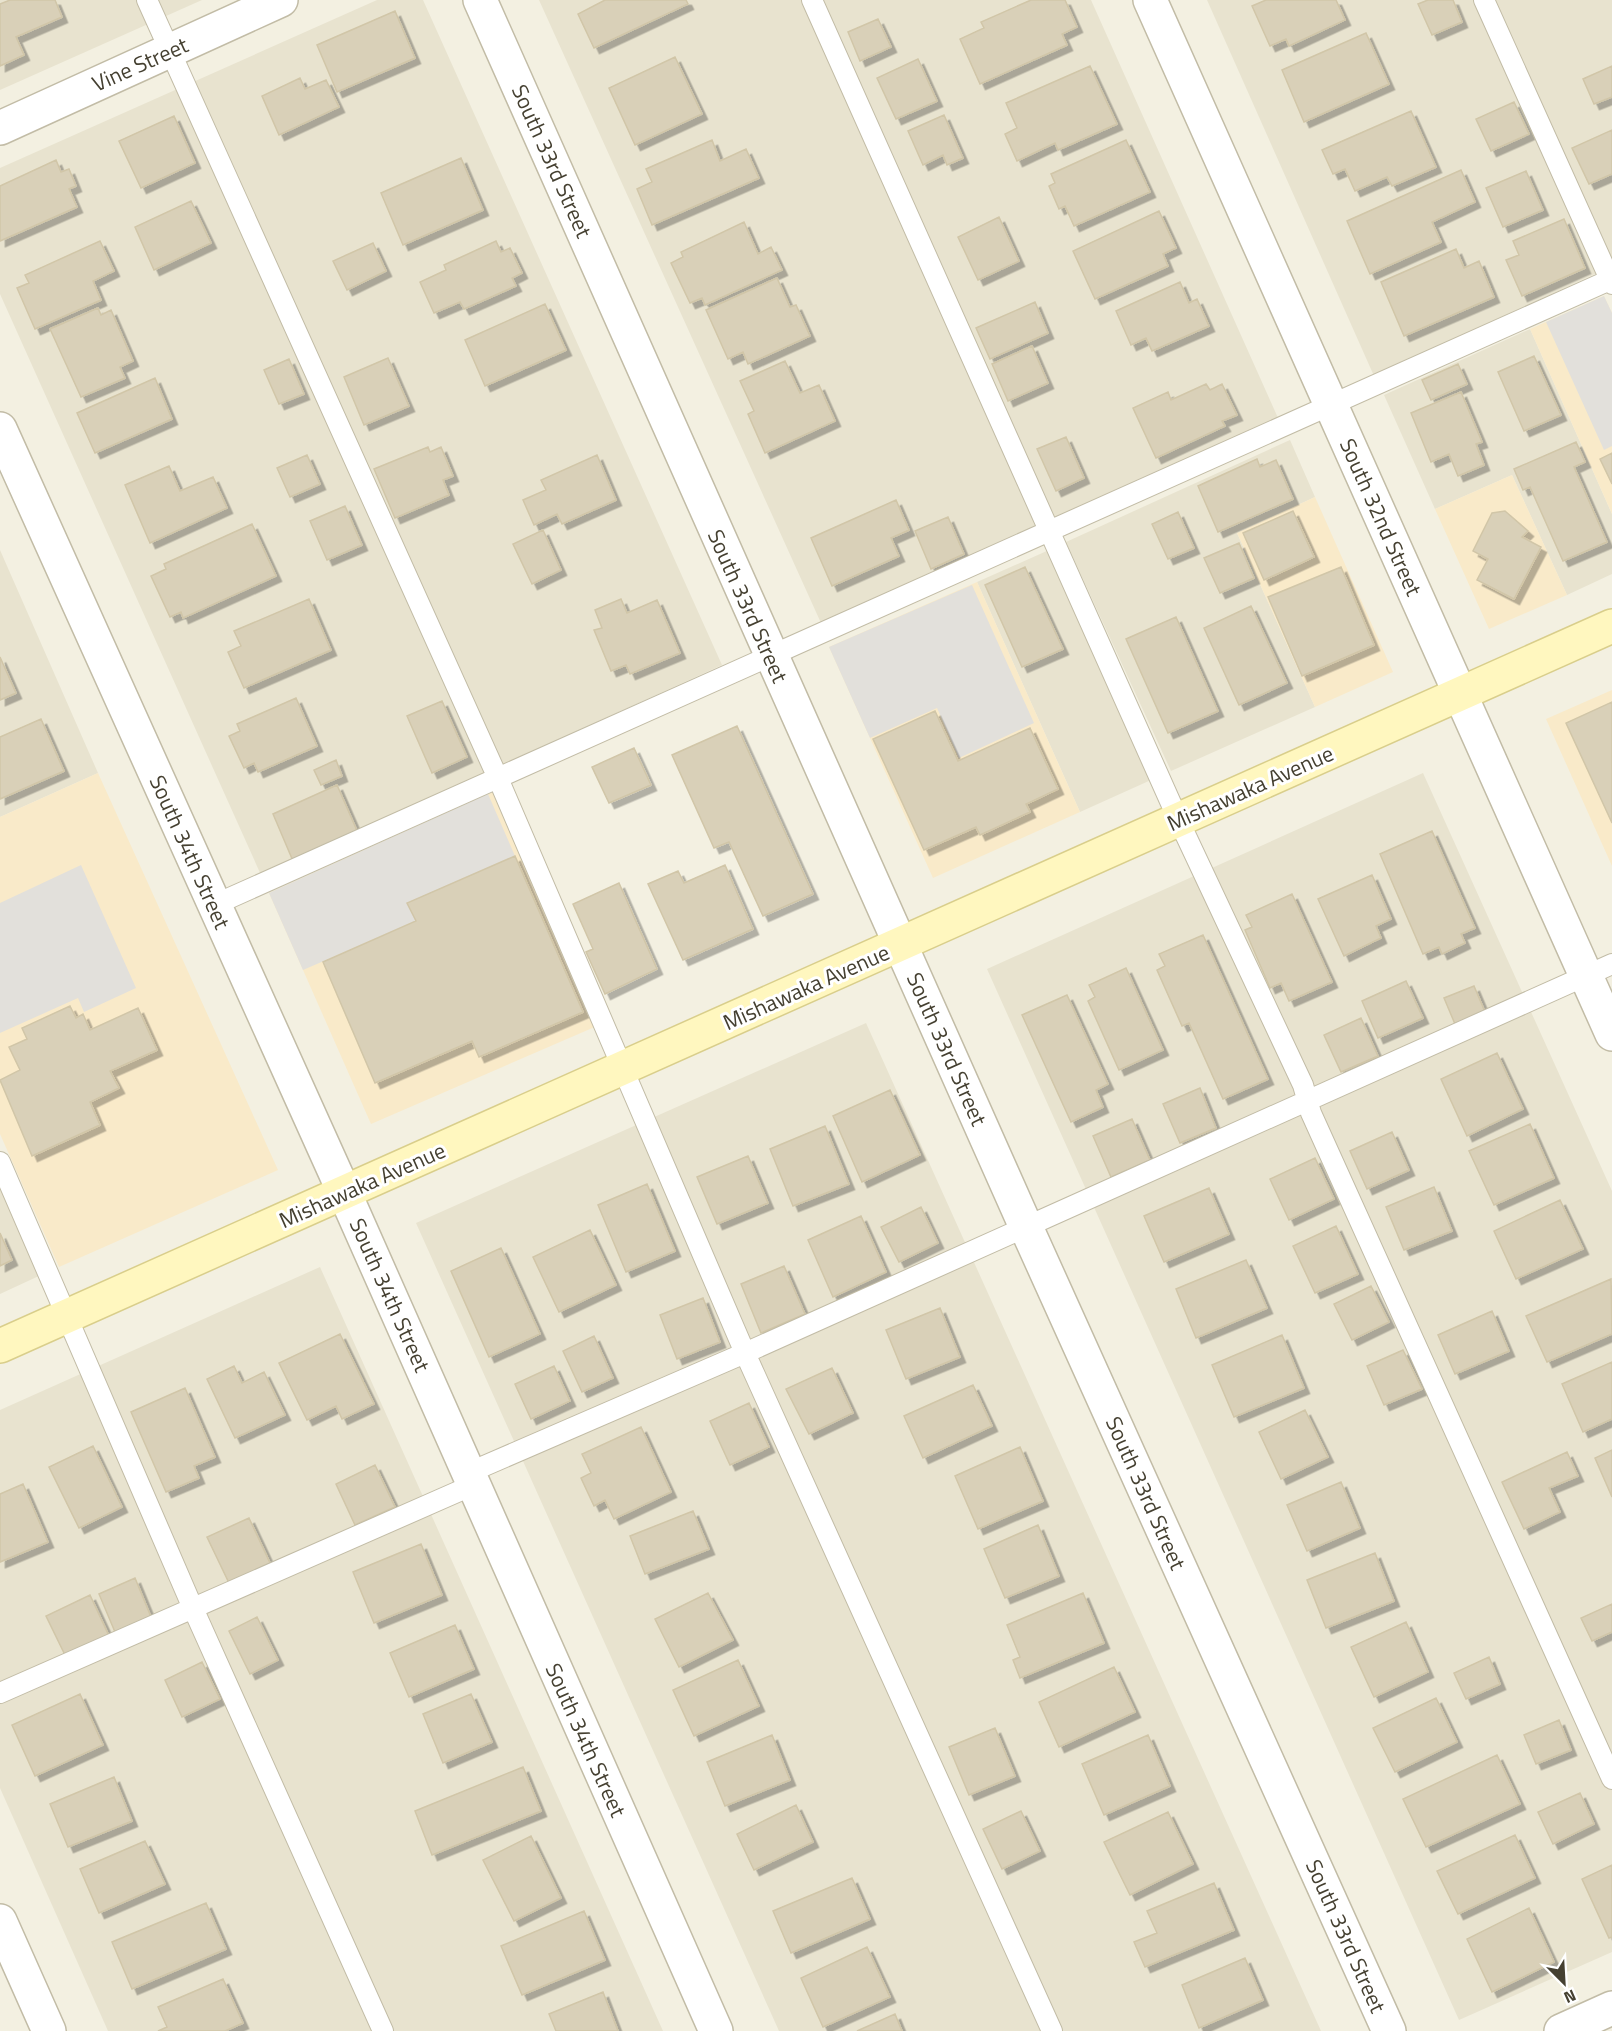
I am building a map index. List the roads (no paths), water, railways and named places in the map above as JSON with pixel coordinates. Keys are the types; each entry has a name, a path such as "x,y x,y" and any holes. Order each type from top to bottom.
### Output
{"main road":[{"name":"Mishawaka Avenue","path":"0,1346 625,1069 1612,626"}],"street":[{"name":"Vine Street","path":"0,128 280,0"},
{"name":"South 33rd Street","path":"480,0 1026,1227 1389,2031"},
{"name":"South 32nd Street","path":"1150,0 1460,694 1600,971 1612,1034"},
{"name":"South 34th Street","path":"0,429 344,1192 716,2031"},
{"path":"0,1920 49,2031"},
{"path":"1561,2031 1612,2008"}],"lane":[{"path":"147,0 496,776 625,1069 745,1353 1052,2031"},
{"path":"812,0 1178,819 1303,1085 1308,1101 1612,1779"},
{"path":"214,905 496,776 1611,281 1484,0"},
{"path":"0,1693 745,1353 1600,971"},
{"path":"0,1162 192,1606 382,2031"}]}
